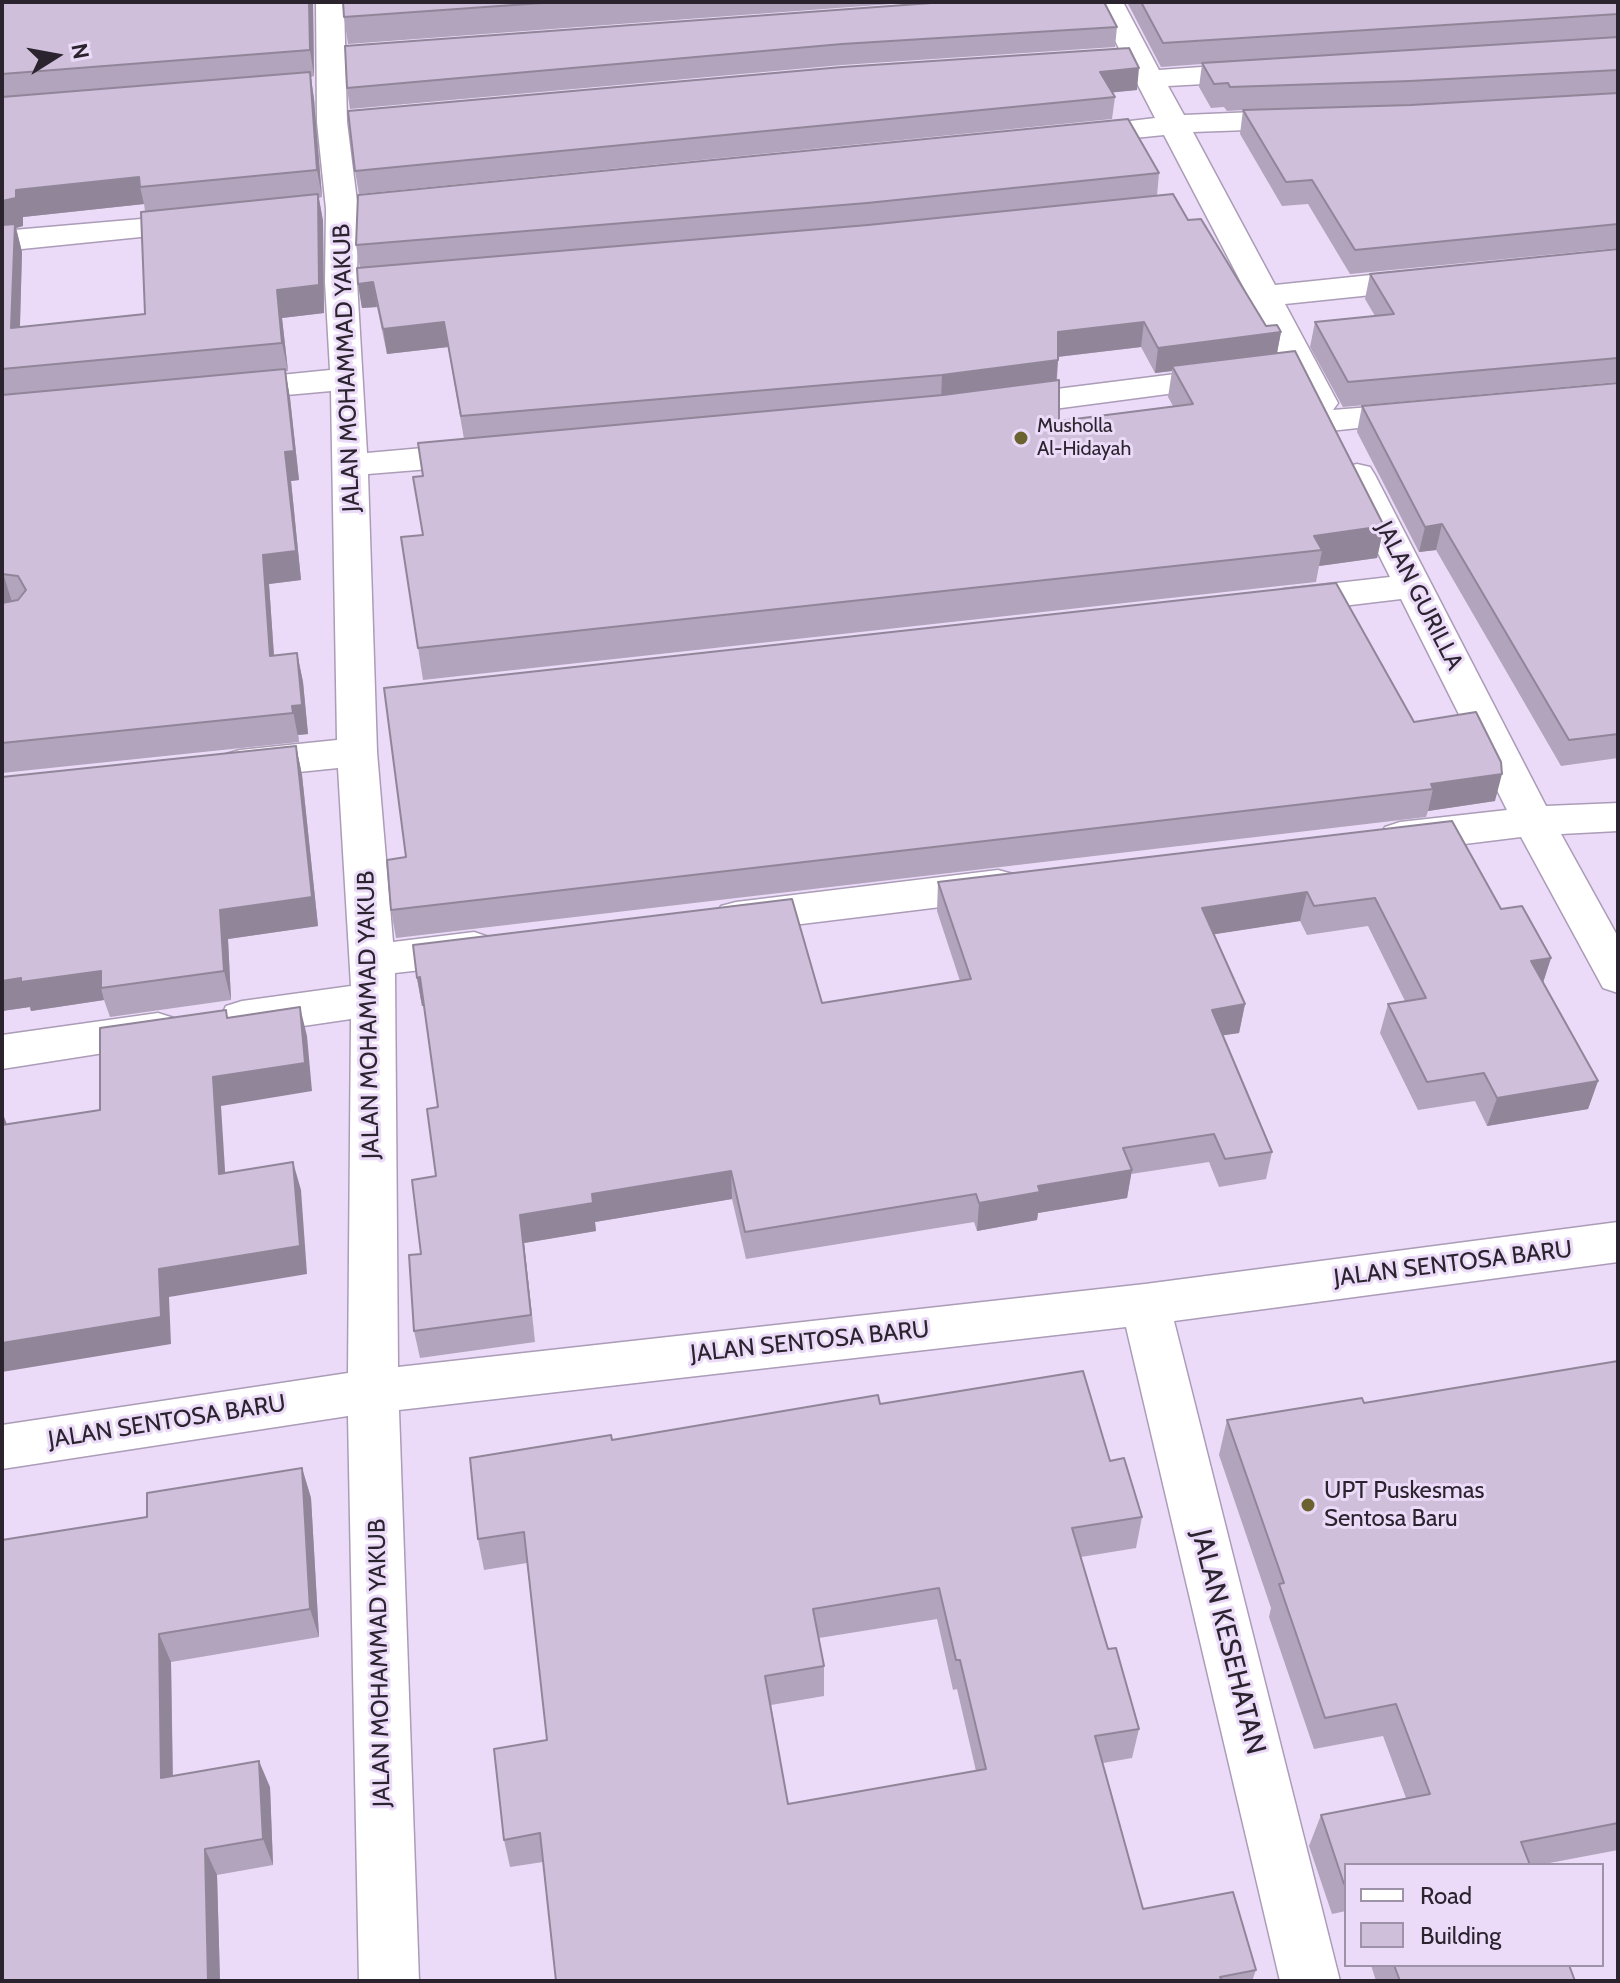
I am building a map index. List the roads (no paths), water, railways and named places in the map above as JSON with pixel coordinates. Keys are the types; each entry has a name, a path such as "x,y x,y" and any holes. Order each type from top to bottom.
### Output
{"street":[{"name":"JALAN MOHAMMAD YAKUB","path":"330,2 342,209 356,280 348,379 350,465 374,702 357,752 372,980 373,1391 389,1981"},
{"name":"JALAN GURILLA","path":"1109,2 1131,66 1174,125 1198,204 1264,296 1276,371 1330,421 1533,821 1618,977"},
{"path":"1131,66 1293,70"},
{"path":"1052,138 1174,125 1328,118"},
{"path":"2,241 234,219"},
{"path":"1264,296 1464,276"},
{"path":"972,409 1276,371"},
{"path":"206,392 348,379"},
{"path":"1330,421 1451,410"},
{"path":"350,465 505,451"},
{"path":"1255,604 1413,586"},
{"path":"203,768 357,752"},
{"path":"1361,842 1533,821 1618,817"},
{"path":"702,921 1031,881"},
{"path":"2,1052 372,980 514,943"},
{"name":"JALAN SENTOSA BARU","path":"2,1447 373,1391 1145,1304 1618,1242"},
{"name":"JALAN KESEHATAN","path":"1145,1304 1310,1981"}],"place":[{"name":"Musholla Al-Hidayah","path":"1021,438"},
{"name":"UPT Puskesmas Sentosa Baru","path":"1308,1505"}]}
